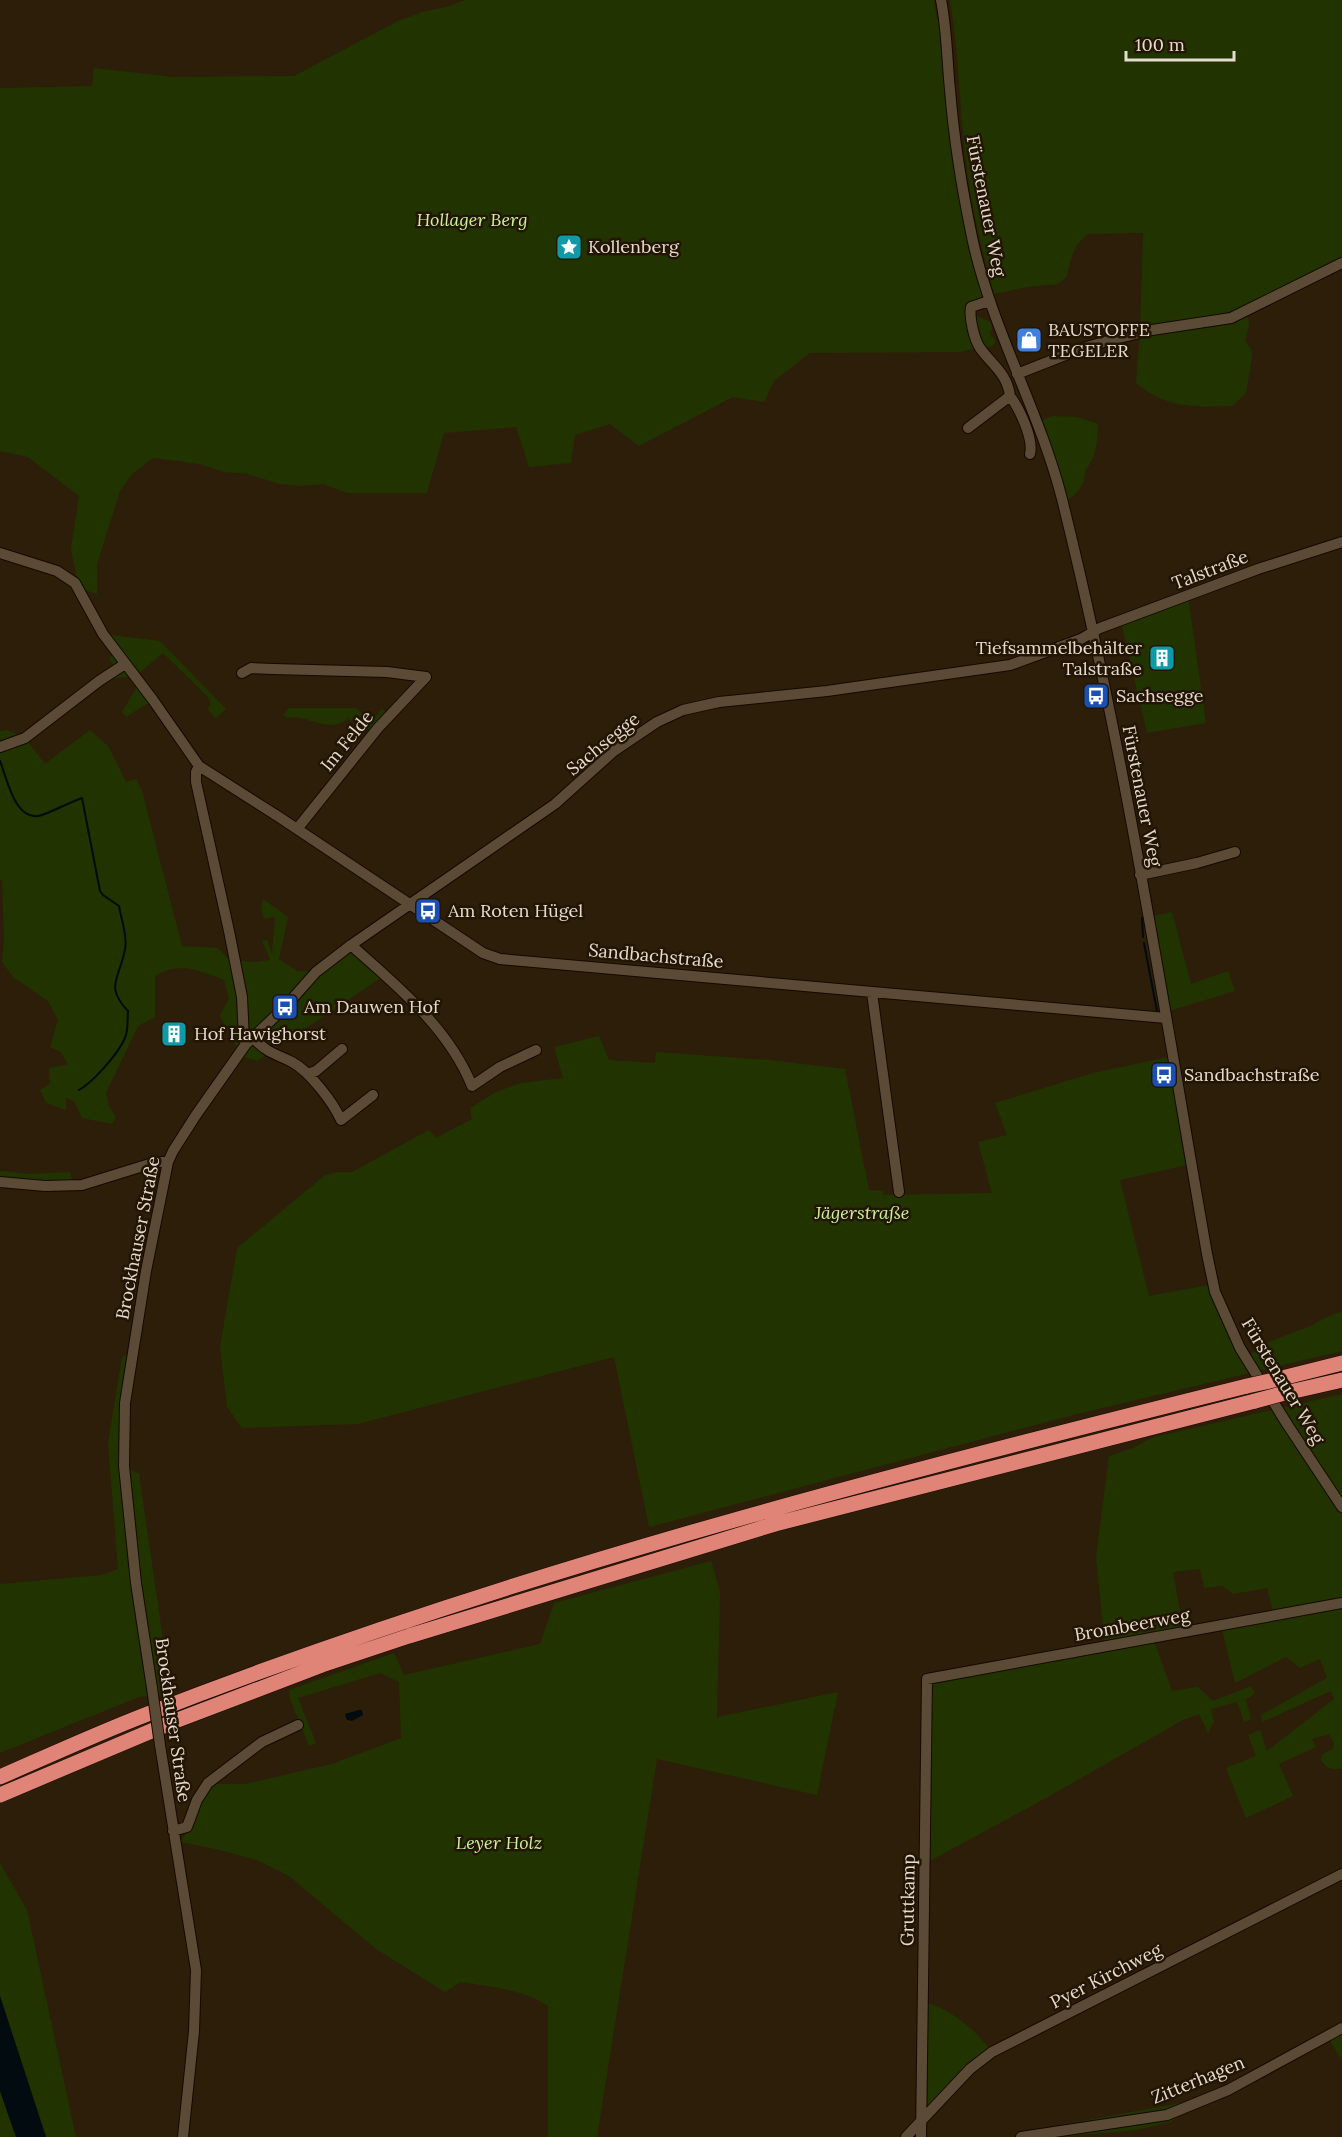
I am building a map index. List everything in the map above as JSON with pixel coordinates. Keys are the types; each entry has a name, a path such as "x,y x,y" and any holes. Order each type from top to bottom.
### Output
{"highway":[{"path":"0,1777 144,1715 381,1629 526,1582 869,1482 1342,1363"},
{"path":"0,1795 175,1721 322,1665 409,1636 775,1524 1342,1380"}],"street":[{"name":"Fürstenauer Weg","path":"941,0 951,104 972,237 989,301 1037,422 1059,490 1092,633 1118,755 1215,1292 1240,1348 1342,1507"},
{"path":"1017,374 1083,348 1111,340 1152,330 1231,318 1342,263"},
{"path":"989,301 971,307 971,318 979,347 996,365 1009,388 1010,396 1025,426 1032,447 1030,454"},
{"path":"968,428 1010,396"},
{"name":"Talstraße","path":"1092,633 1100,628 1258,570 1342,542"},
{"path":"0,552 57,571 67,576 79,588 95,621 199,766 196,772 196,782 242,997 244,1040 294,1063 308,1074 341,1120 373,1095"},
{"name":"Sachsegge","path":"249,1041 285,1007 316,972 409,904 555,804 614,751 670,715 719,702 827,691 1010,665 1092,633"},
{"path":"0,747 25,738 99,681 125,664"},
{"name":"Im Felde","path":"243,673 251,668 387,672 426,677 378,728 297,829"},
{"name":"Sandbachstraße","path":"199,766 483,953 500,959 1166,1018"},
{"path":"1140,875 1235,852"},
{"path":"351,945 416,1003 441,1033 464,1067 472,1086 500,1067 536,1050"},
{"path":"872,993 899,1192"},
{"name":"Brockhauser Straße","path":"183,2137 194,2031 196,1970 136,1583 124,1466 125,1403 146,1271 168,1162 196,1115 249,1041"},
{"path":"308,1074 316,1071 342,1049"},
{"path":"0,1182 45,1186 82,1185 156,1162 168,1162"},
{"name":"Brombeerweg","path":"927,1679 1342,1603"},
{"name":"Gruttkamp","path":"921,2137 927,1679"},
{"name":"Brockhauser Straße","path":"173,1831 187,1827 197,1800 208,1782 262,1742 298,1725"},
{"name":"Pyer Kirchweg","path":"906,2137 970,2069 992,2052 1342,1874"},
{"name":"Zitterhagen","path":"1021,2137 1167,2115 1228,2090 1342,2028"}],"green space":[{"name":"Hollager Berg","path":"466,0 934,0 937,20 944,22 949,88 987,296 970,313 991,322 990,334 996,341 992,347 984,346 961,352 810,353 774,381 764,402 733,397 639,446 610,424 575,435 571,463 529,467 516,427 444,433 427,493 347,493 323,484 303,486 280,484 247,474 224,472 200,464 153,458 132,474 120,491 97,564 97,594 79,588 71,549 79,496 28,457 0,451 0,88 92,86 94,68 173,77 294,76 398,21"},
{"path":"950,0 1342,0 1342,264 1247,310 1249,325 1245,341 1251,349 1252,357 1246,393 1232,406 1182,405 1159,398 1136,383 1143,233 1087,234 1077,245 1067,276 1058,284 1027,287 994,294 977,228 968,177"},
{"path":"1053,416 1077,417 1098,424 1096,449 1085,470 1081,486 1063,503 1037,422"},
{"path":"1188,596 1206,723 1147,733 1121,622"},
{"path":"103,634 160,641 226,709 216,718 207,709 211,705 208,697 163,653 137,675 99,681 116,669 109,658 116,652"},
{"path":"137,687 150,702 126,717 122,712"},
{"path":"289,708 356,708 372,721 382,709 390,716 374,733 348,719 332,725 301,718 288,718 283,715"},
{"path":"7,730 25,738 45,764 90,730 108,746 126,782 136,779 142,791 182,946 218,948 229,960 256,962 270,960 262,941 267,940 272,954 275,917 264,919 261,907 263,899 288,917 279,959 297,971 316,972 351,945 385,975 257,1061 241,1056 220,1016 229,998 224,980 190,969 164,971 155,976 155,1017 138,1026 106,1093 109,1106 116,1117 112,1124 82,1118 74,1101 66,1098 66,1110 46,1103 40,1090 50,1084 49,1068 68,1065 61,1052 50,1047 58,1020 48,1001 13,977 2,962 4,939 2,881 0,880 0,731"},
{"path":"1172,912 1191,984 1228,971 1235,991 1165,1012 1148,917"},
{"name":"Jägerstraße","path":"599,1036 609,1060 655,1063 656,1052 769,1060 845,1069 869,1190 883,1191 884,1195 992,1193 978,1142 1007,1135 995,1103 1093,1073 1173,1056 1191,1164 1120,1180 1149,1296 1214,1284 1250,1363 1251,1354 1264,1344 1342,1311 1342,1351 1077,1414 649,1527 614,1357 358,1424 242,1428 227,1407 220,1347 237,1248 324,1176 337,1172 352,1172 429,1130 436,1138 472,1119 470,1108 494,1093 520,1083 563,1078 554,1047"},
{"path":"0,1171 27,1174 70,1172 73,1183 0,1182"},
{"path":"133,1351 124,1466 139,1474 169,1681 162,1695 139,1697 0,1753 0,1584 102,1575 118,1569 108,1443 122,1357"},
{"path":"1342,1394 1342,1769 1330,1768 1321,1760 1323,1754 1333,1749 1334,1743 1329,1734 1312,1739 1316,1747 1279,1764 1293,1796 1246,1818 1226,1768 1256,1756 1248,1735 1260,1730 1267,1751 1334,1699 1331,1691 1262,1722 1261,1715 1327,1678 1320,1659 1300,1668 1286,1657 1235,1683 1221,1625 1274,1616 1267,1588 1233,1594 1223,1586 1204,1588 1200,1569 1173,1572 1183,1628 1151,1633 1172,1691 1198,1687 1213,1701 1251,1686 1255,1693 1246,1700 1251,1719 1244,1722 1237,1702 1211,1709 1214,1722 1208,1733 1199,1714 1183,1720 926,1863 929,1681 1105,1647 1096,1558 1109,1456 1133,1448 1154,1437"},
{"name":"Leyer Holz","path":"711,1561 720,1591 717,1717 838,1692 817,1795 657,1759 597,2137 548,2137 548,2006 517,1992 461,1982 445,1992 376,1949 289,1876 257,1860 181,1842 210,1784 245,1784 332,1764 401,1738 399,1682 380,1673 298,1698 316,1743 309,1746 290,1699 289,1690 394,1653 404,1675 540,1644 554,1603"},
{"path":"0,1863 27,1910 76,2137 46,2137 0,1996"},
{"path":"923,2002 943,2009 962,2021 992,2052 922,2122"},
{"path":"1342,2028 1342,2060 1327,2036"},
{"path":"0,2091 16,2137 0,2137"},
{"path":"1186,2102 1191,2109 1170,2122 1136,2130 1062,2137 1060,2125"},
{"path":"922,2122 921,2137 906,2137"}],"shaded area":[{"path":"362,1710 363,1715 352,1721 347,1720 345,1714"},
{"path":"0,1996 46,2137 16,2137 0,2091"}],"waterway":[{"path":"0,761 9,788 25,813 33,816 42,815 82,798 100,891 119,906 126,944 115,988 128,1011 127,1033 121,1046 98,1075 79,1090"},
{"path":"1142,918 1143,937"},
{"path":"1144,943 1157,1011"}],"place":[{"name":"Kollenberg","path":"569,247"},
{"name":"BAUSTOFFE TEGELER","path":"1029,340"},
{"name":"Tiefsammelbehälter Talstraße","path":"1162,658"},
{"name":"Sachsegge","path":"1096,696"},
{"name":"Am Roten Hügel","path":"428,911"},
{"name":"Am Dauwen Hof","path":"285,1007"},
{"name":"Hof Hawighorst","path":"174,1034"},
{"name":"Sandbachstraße","path":"1164,1075"}]}
